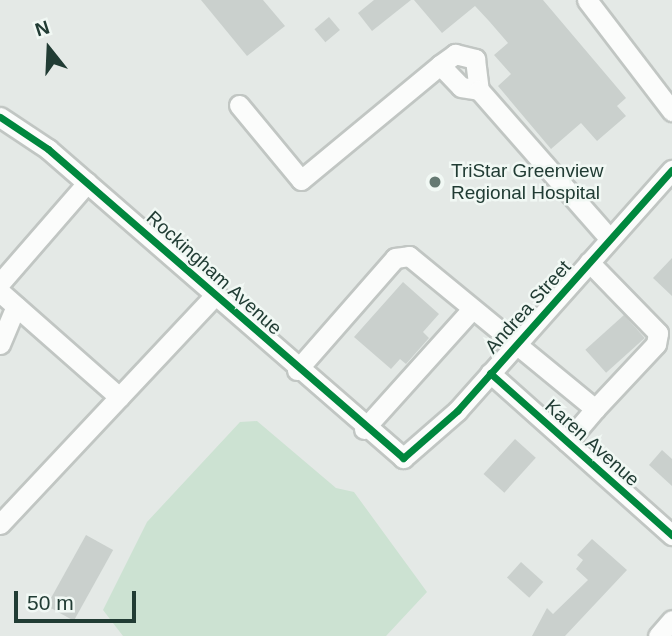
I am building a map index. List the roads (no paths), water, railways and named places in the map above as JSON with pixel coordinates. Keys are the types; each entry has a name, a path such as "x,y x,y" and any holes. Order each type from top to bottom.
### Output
{"street":[{"path":"587,0 672,111"},
{"path":"239,105 301,180 455,54 475,59 479,90 610,239"},
{"path":"440,65 461,87 479,90"},
{"name":"Rockingham Avenue","path":"0,117 88,183 216,294 364,429 403,458"},
{"name":"Andrea Street","path":"403,458 491,373 672,170"},
{"path":"0,283 88,183"},
{"path":"297,370 395,258 409,256 471,310 518,342 595,409"},
{"path":"567,442 656,344 659,333 589,262"},
{"path":"0,292 119,397"},
{"path":"0,524 216,294"},
{"path":"0,344 16,306"},
{"path":"364,429 471,310"},
{"name":"Karen Avenue","path":"491,373 672,536"},
{"path":"658,636 672,620"}],"place":[{"name":"TriStar Greenview Regional Hospital","path":"435,182"}]}
